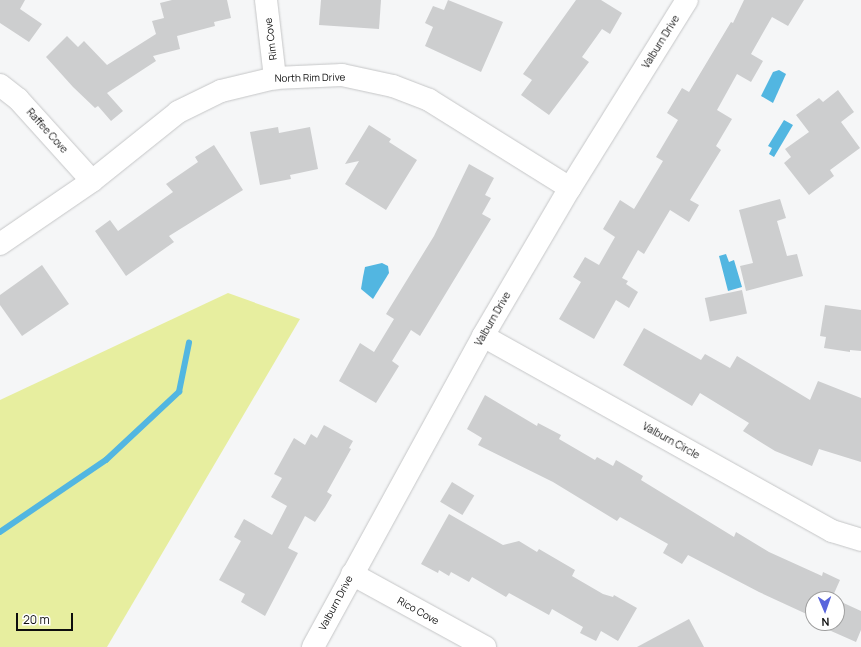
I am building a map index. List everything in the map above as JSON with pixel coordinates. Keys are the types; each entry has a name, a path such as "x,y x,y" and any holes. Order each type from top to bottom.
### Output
{"street":[{"name":"Rim Cove","path":"266,0 275,78"},
{"name":"Valburn Drive","path":"313,647 483,336 570,188 687,0"},
{"name":"North Rim Drive","path":"0,244 92,181 178,112 221,91 275,78 342,75 392,86 429,100 570,188"},
{"name":"Raffee Cove","path":"0,85 18,99 92,181"},
{"name":"Valburn Circle","path":"483,336 832,531 861,540"},
{"name":"Rico Cove","path":"352,574 484,647"}],"green space":[{"path":"228,293 300,319 107,647 0,647 0,400"}],"water":[{"path":"779,70 786,74 773,103 761,96 773,72"},
{"path":"784,120 793,125 774,157 769,154 772,148 768,146"},
{"path":"726,254 729,262 734,260 742,287 728,291 719,256"},
{"path":"382,263 388,266 389,273 373,299 361,289 365,267"}],"building":[{"path":"0,0 25,0 20,9 42,24 29,42 0,23"},
{"path":"172,0 227,0 231,18 214,22 215,26 177,36 180,49 153,56 156,61 107,93 123,111 111,121 98,106 95,108 73,87 46,57 67,36 78,47 84,41 107,65 156,34 152,21 164,18 160,3"},
{"path":"321,0 381,0 379,29 319,25"},
{"path":"448,0 503,22 481,72 425,46 433,27 425,23 433,6 444,10"},
{"path":"576,0 601,0 622,13 610,34 602,29 582,57 589,62 549,115 521,95 532,80 523,74"},
{"path":"744,0 804,0 788,26 772,17 751,54 763,61 751,82 737,74 717,110 732,119 716,146 721,150 690,200 699,205 689,222 670,210 644,254 638,250 622,278 628,281 626,284 638,292 629,308 616,300 594,339 559,319 581,282 573,277 585,257 599,265 615,237 603,229 620,200 634,209 663,161 656,157 678,120 667,113 682,88 689,92 731,22 733,23"},
{"path":"838,90 854,112 841,122 860,148 830,170 834,176 809,195 784,163 791,157 785,149 809,132 796,115 819,98 823,102"},
{"path":"369,125 391,139 389,142 417,160 386,210 345,184 359,161 345,164"},
{"path":"278,127 279,133 310,127 318,169 290,175 291,179 260,185 250,132"},
{"path":"214,145 243,190 169,236 174,242 126,276 95,231 110,220 118,231 173,192 166,184 198,162 195,157"},
{"path":"469,164 494,178 485,195 491,198 482,214 491,219 420,336 411,330 392,361 399,366 376,403 339,381 360,343 374,352 394,319 386,314 434,236"},
{"path":"780,199 786,218 777,221 787,256 797,254 803,276 746,291 740,266 753,263 739,210"},
{"path":"42,265 69,304 22,336 0,305 0,295"},
{"path":"742,290 747,313 710,321 705,298"},
{"path":"825,305 861,310 861,351 850,350 850,352 824,348 826,337 820,336"},
{"path":"644,328 701,360 705,354 730,368 737,356 810,400 818,381 861,398 861,462 819,449 812,466 775,451 743,431 749,423 700,393 692,406 623,365"},
{"path":"485,395 537,426 538,423 561,435 559,439 595,460 597,457 613,466 616,460 643,476 641,480 734,537 736,532 769,552 822,576 823,572 840,580 835,591 805,591 805,613 759,592 688,555 682,564 663,553 668,544 620,517 617,521 553,482 478,445 482,438 467,429"},
{"path":"324,425 353,441 349,448 351,449 327,492 332,495 325,507 315,522 305,516 288,548 298,553 265,616 241,602 245,594 219,580 241,541 234,537 244,519 272,535 287,506 271,497 282,478 274,474 294,438 305,445 311,434 317,438"},
{"path":"452,482 474,495 462,515 440,502"},
{"path":"449,514 503,545 519,541 537,552 539,549 575,570 572,576 603,594 613,597 614,595 637,608 618,641 601,631 596,641 580,633 583,627 552,609 549,615 509,593 506,597 472,577 469,582 451,572 449,576 439,570 438,573 421,564"},
{"path":"845,604 861,611 861,630 856,642 831,631 845,631"},
{"path":"689,619 704,647 637,647"}],"waterway":[{"path":"0,532 106,460 179,392 189,343"}]}
